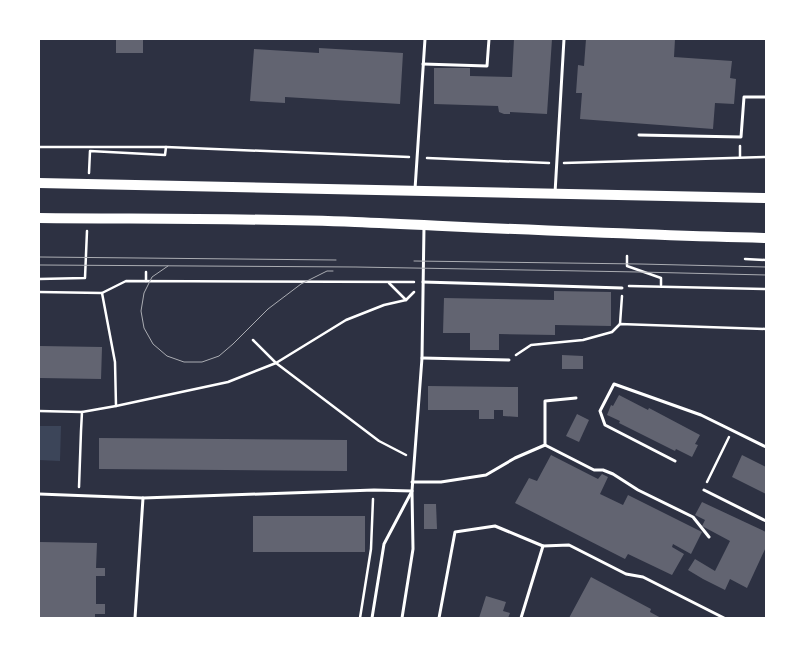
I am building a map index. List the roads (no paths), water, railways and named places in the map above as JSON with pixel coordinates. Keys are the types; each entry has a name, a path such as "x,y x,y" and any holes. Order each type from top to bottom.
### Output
{"main road":[{"path":"39,183 766,198"},
{"path":"39,218 355,222 766,238"}],"lane":[{"path":"414,190 425,39"},
{"path":"423,64 487,66 489,39"},
{"path":"554,193 564,39"},
{"path":"638,136 741,137 744,96 766,98"},
{"path":"402,618 413,549 412,482 422,358 424,226"},
{"path":"424,282 622,288"},
{"path":"422,358 509,360"},
{"path":"675,461 605,425 600,411 614,384 701,415 766,448"},
{"path":"545,445 545,401 576,398"},
{"path":"412,482 441,482 486,474 515,458 545,445"},
{"path":"545,445 594,470 603,470 613,474 638,490 693,517 708,536"},
{"path":"39,494 143,498 374,490 412,491"},
{"path":"704,490 766,521"},
{"path":"372,618 384,544 412,491"},
{"path":"135,618 143,498"},
{"path":"439,618 455,532 495,526 543,546 569,545 626,574 643,578 724,618"},
{"path":"521,618 543,546"}],"tram line":[{"path":"39,257 336,260"},
{"path":"414,261 766,267"},
{"path":"39,265 356,267 766,275"},
{"path":"168,266 152,277 144,293 141,311 144,328 153,344 167,356 184,362 202,362 219,356 268,309 301,284 327,271 333,271"}]}
